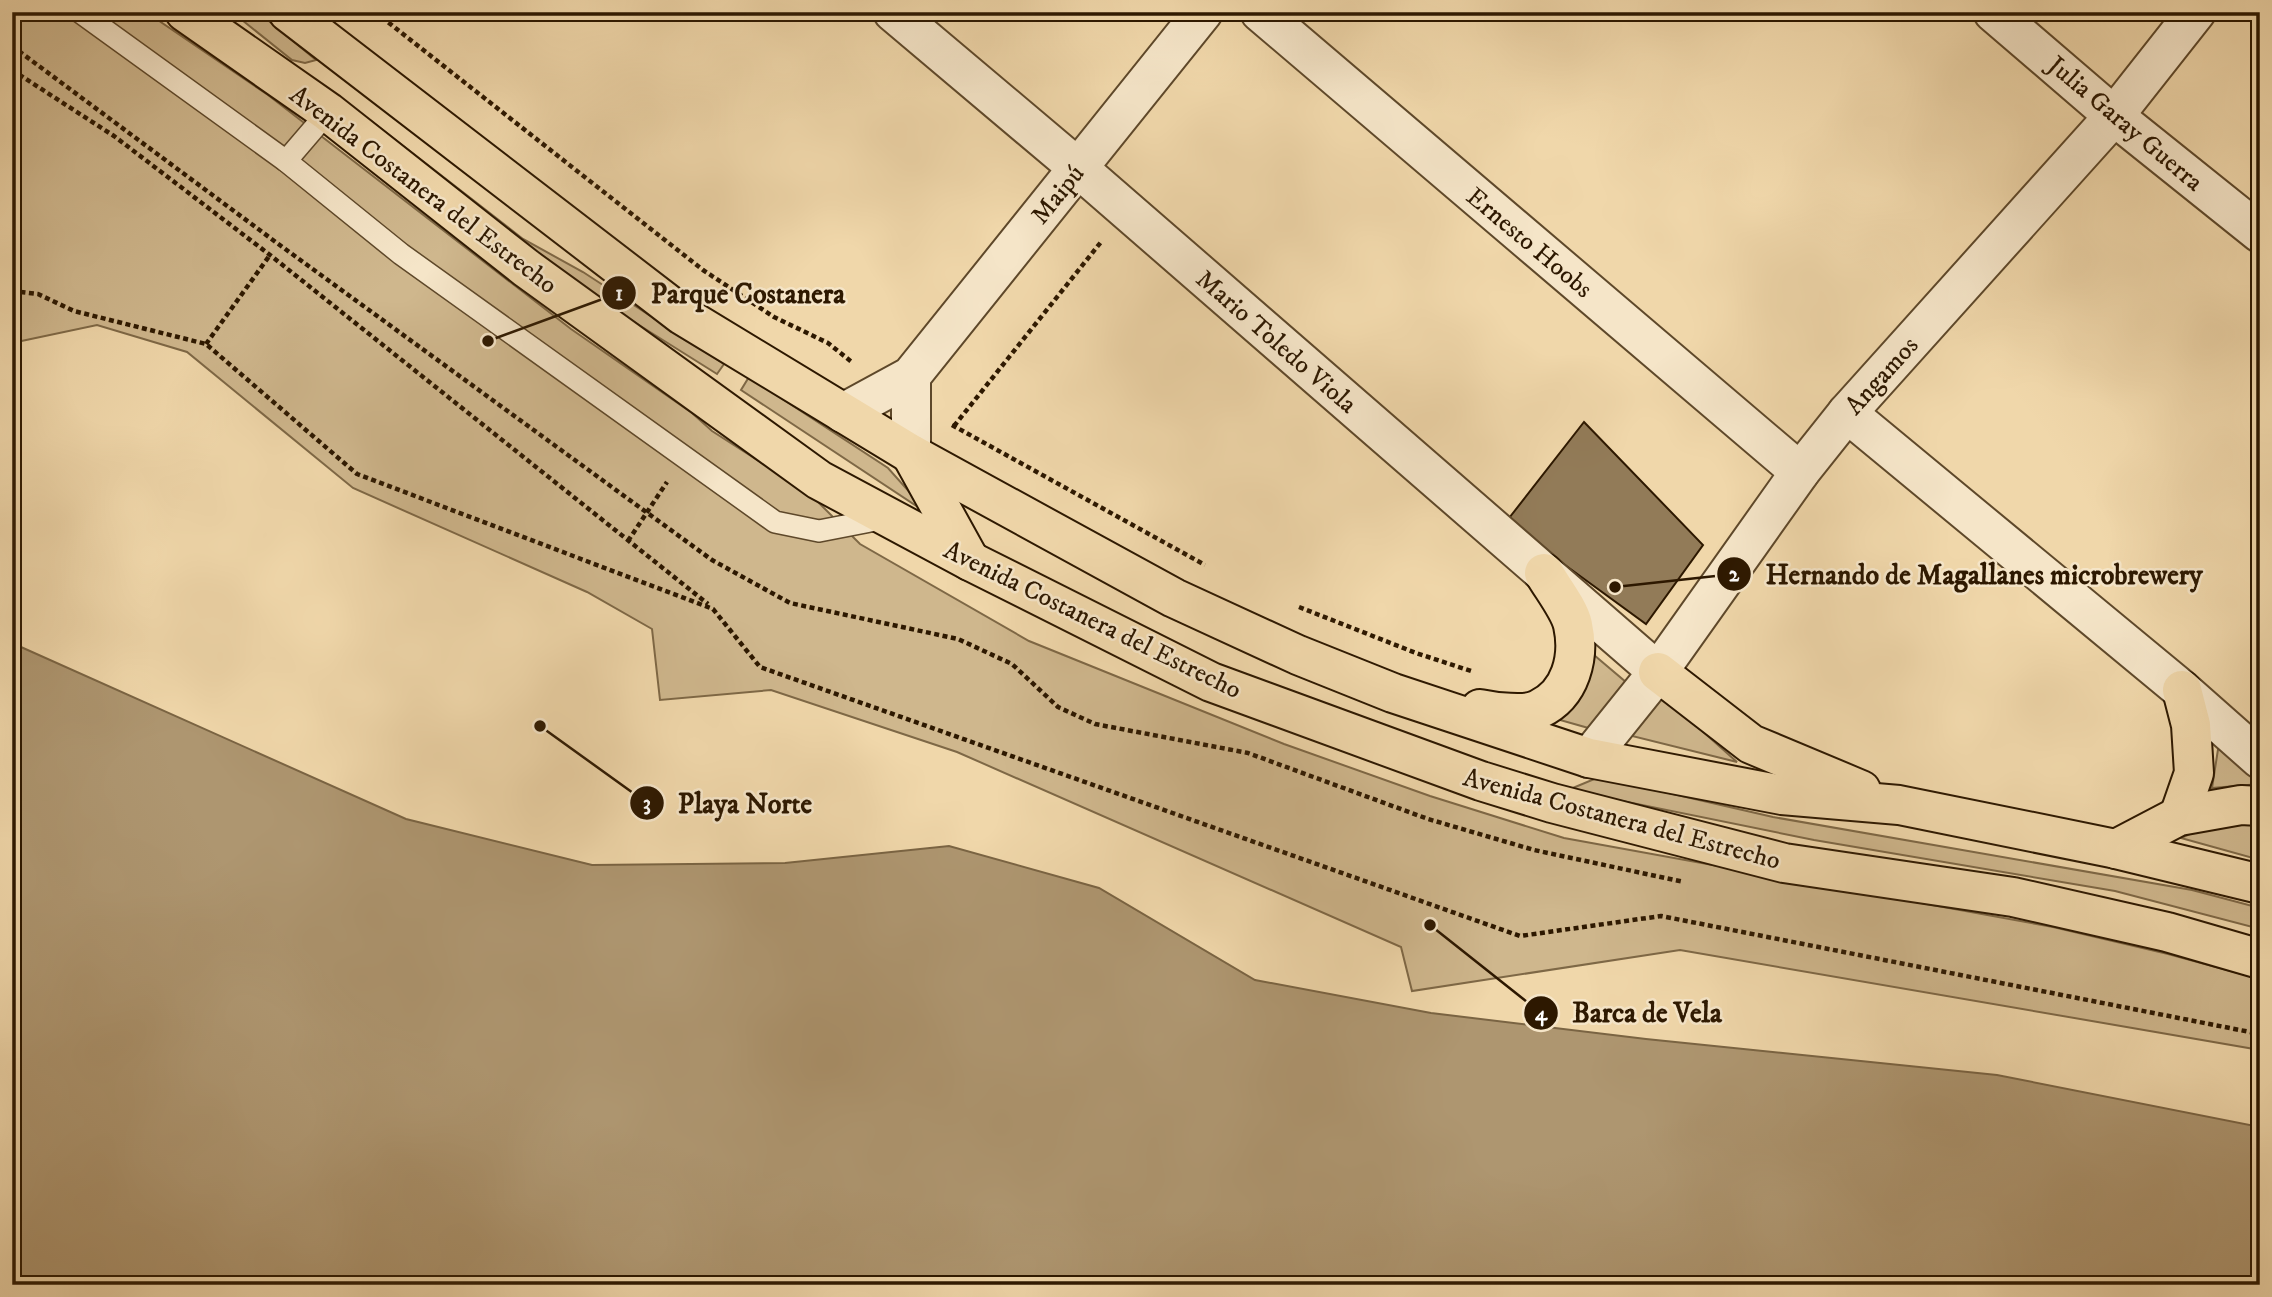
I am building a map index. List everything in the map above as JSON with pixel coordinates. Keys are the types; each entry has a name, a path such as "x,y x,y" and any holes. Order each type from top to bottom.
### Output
{"main road":[{"name":"Avenida Costanera del Estrecho","path":"185,12 328,112 526,268 820,480 970,561 1211,682 1481,781 1552,803 1784,863 2013,897 2167,932 2260,959"},
{"name":"Avenida Costanera del Estrecho","path":"288,12 427,117 555,220 682,315 911,454 1174,598 1298,655 1393,693 1589,758 1782,795 1899,805 2116,849 2260,884"},
{"path":"328,112 427,117"},
{"path":"911,454 970,561"},
{"path":"1393,693 1499,713 1538,710 1561,692 1571,674 1576,653 1573,622 1544,573"},
{"path":"1658,672 1751,744 1899,805"},
{"path":"2179,816 2194,773 2191,724 2182,690"},
{"path":"1481,781 1526,775 1589,758"},
{"path":"2116,849 2179,816 2241,805 2260,806"}],"street":[{"name":"Mario Toledo Viola","path":"893,12 1078,168 1658,672"},
{"name":"Maipú","path":"843,413 904,388 1203,12"},
{"name":"Ernesto Hoobs","path":"1260,12 1800,472"},
{"name":"Julia Garay Guerra","path":"1993,12 2114,116 2260,233"},
{"name":"Angamos","path":"1589,758 1658,672 1800,472 1847,413 2114,116 2196,12"},
{"path":"904,388 911,454"},
{"path":"1847,413 2182,690 2260,759"}],"lane":[{"path":"80,12 286,161 401,254 775,522 819,531 890,517"},
{"path":"286,161 328,112"}],"path":[{"path":"375,12 703,270 774,317 828,343 870,376 904,388 954,426 1210,567"},
{"path":"12,70 114,136 270,256 713,609 760,667 1520,936 1661,916 2260,1034"},
{"path":"954,426 1106,236"},
{"path":"206,344 270,256"},
{"path":"12,291 38,294 74,310 206,344 357,474 713,609"},
{"path":"1299,608 1474,672"}],"shaded area":[{"path":"12,12 146,12 268,95 571,329 692,413 712,431 809,493 860,544 1029,641 1284,744 1430,796 1564,838 2053,927 2260,979 2260,1050 1680,950 1412,991 1401,947 957,752 771,690 660,700 652,629 587,592 353,488 187,352 97,325 12,343"},
{"path":"232,12 258,12 316,60 305,63 292,60"},
{"path":"370,120 523,239 583,272 724,364 717,374 572,283"},
{"path":"749,377 888,468 930,515 741,390"},
{"path":"12,643 406,819 592,865 785,863 949,846 1099,888 1255,980 1431,1013 1646,1039 1997,1075 2260,1127 2260,1285 12,1285"},
{"path":"1594,655 1627,683 1592,729 1560,720 1585,690"},
{"path":"1663,696 1737,762 1628,735"},
{"path":"2219,743 2260,777 2260,784 2212,788"},
{"path":"1599,777 1773,817 2192,890 2260,908 2260,929 2115,891 1814,840 1568,790"},
{"path":"2260,817 2260,860 2181,838 2223,819"}],"building":[{"path":"1584,422 1703,545 1646,624 1506,522"}],"place":[{"name":"Parque Costanera","path":"488,341"},
{"name":"Hernando de Magallanes microbrewery","path":"1615,587"},
{"name":"Playa Norte","path":"540,726"},
{"name":"Barca de Vela","path":"1430,925"}]}
